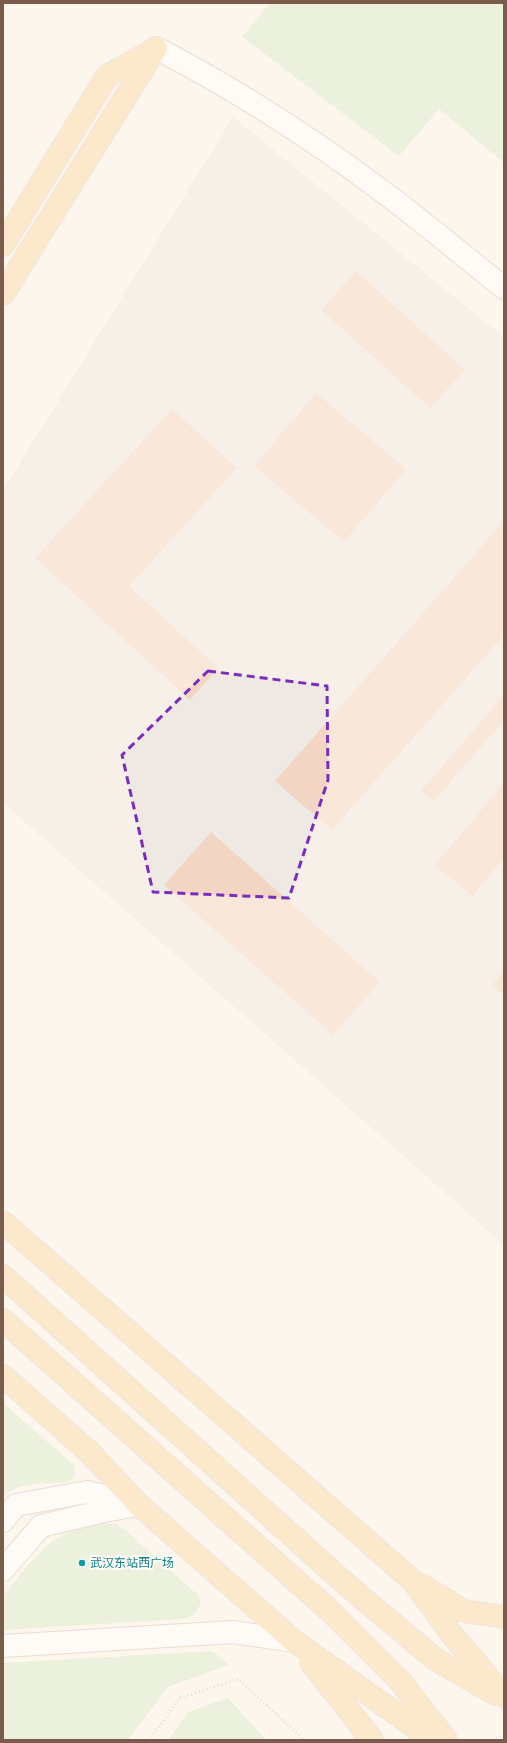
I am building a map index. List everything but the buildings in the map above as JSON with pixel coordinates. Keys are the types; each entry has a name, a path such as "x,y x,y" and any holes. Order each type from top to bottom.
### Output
{"main road":[{"path":"3,245 107,76 156,48"},
{"path":"3,294 156,48"},
{"path":"3,1222 413,1581 464,1612 504,1617"},
{"path":"3,1276 366,1600 435,1659 504,1699"},
{"path":"3,1320 330,1611 400,1682 446,1740"},
{"path":"3,1376 88,1451 139,1505 294,1641 433,1740"},
{"path":"413,1581 454,1637 504,1696"},
{"path":"294,1641 372,1740"}],"street":[{"path":"156,48 214,78 286,123 385,193 504,288"},
{"path":"3,1520 16,1505 87,1492 139,1505"},
{"path":"3,1570 41,1526 104,1511 139,1505"},
{"path":"3,1646 234,1632 294,1641"}],"path":[{"path":"149,1740 180,1698 238,1679 304,1740"}],"highlighted area":[{"path":"208,671 327,686 328,780 289,898 153,892 122,755"}],"shaded area":[{"path":"233,117 504,337 504,1245 3,803 3,490"}],"green space":[{"path":"270,3 504,3 504,163 439,109 399,156 242,37"},
{"path":"3,1403 75,1466 75,1476 69,1482 27,1486 10,1491 3,1495"},
{"path":"105,1523 115,1524 124,1529 199,1596 201,1604 192,1616 184,1619 3,1630 3,1596 35,1558 58,1538 71,1531 87,1526"},
{"path":"213,1651 229,1665 168,1687 128,1740 3,1740 3,1663"},
{"path":"228,1698 266,1740 168,1740 188,1712"}],"place":[{"name":"武汉东站西广场","path":"82,1563"}]}
